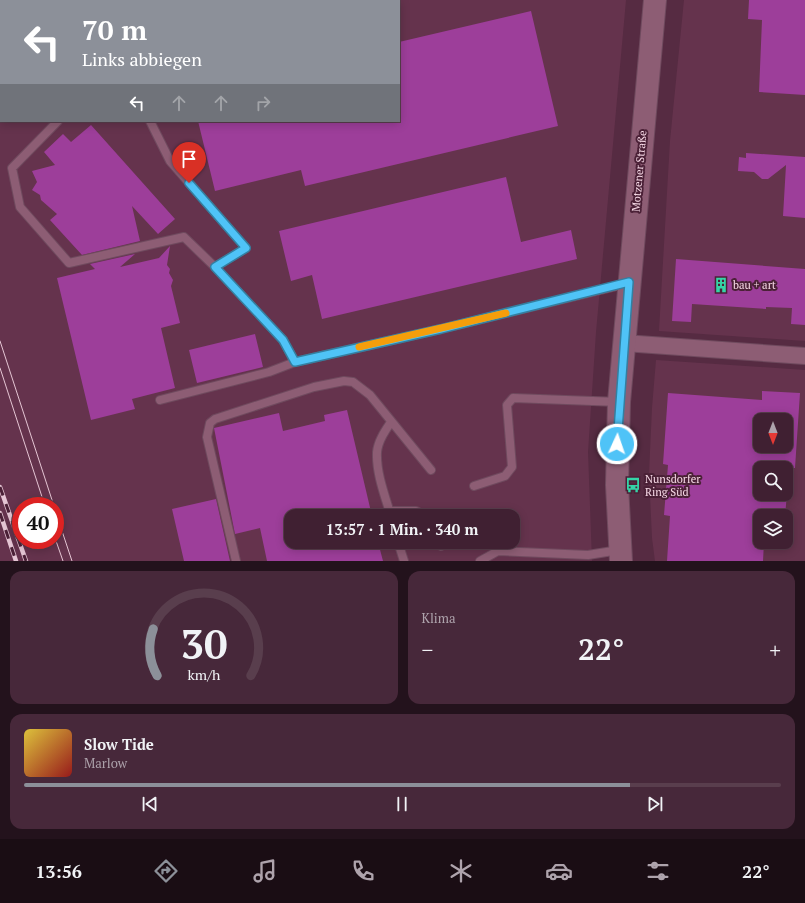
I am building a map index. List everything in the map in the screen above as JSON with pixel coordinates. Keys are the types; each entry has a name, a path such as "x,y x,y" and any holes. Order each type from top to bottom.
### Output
{"street":[{"name":"Motzener Straße","path":"620,555 616,484 619,402 655,0"},
{"path":"624,343 805,356"}],"lane":[{"path":"57,122 12,168 20,207 69,263 184,237 215,267 283,340 295,362"},
{"path":"150,122 170,161 246,248 215,267"},
{"path":"160,400 269,372 295,362 441,329 629,282"},
{"path":"236,561 207,437 210,423 215,419 314,387 344,381 353,382 359,384 370,395 431,470"},
{"path":"474,486 505,476 512,467 507,404 513,398 619,402"},
{"path":"389,509 382,484 377,451 391,422"},
{"path":"400,549 404,561"},
{"path":"480,561 498,551 620,555"}],"shaded area":[{"path":"400,0 626,0 596,332 588,452 592,561 0,561 0,122 400,122"},
{"path":"684,0 805,0 805,341 659,331 670,141"},
{"path":"656,360 805,370 805,561 655,561 652,538 649,474"}],"building":[{"path":"749,0 805,0 805,95 759,92 762,20 748,19"},
{"path":"531,11 558,126 305,186 301,170 215,191 198,122 400,122 400,42"},
{"path":"91,125 175,219 158,234 132,206 140,241 82,255 50,220 57,214 41,200 40,195 32,190 37,182 32,171 55,165 44,152 63,134 71,142"},
{"path":"746,153 805,157 805,218 783,216 786,165 768,179 762,179 754,172 738,171 739,157 746,158"},
{"path":"506,177 521,242 571,230 577,259 322,319 312,275 291,281 279,231"},
{"path":"170,246 167,265 170,269 169,273 173,280 171,286 180,323 161,328 175,388 132,399 135,409 91,420 57,278 95,269 90,264 135,254 120,267 159,258"},
{"name":"bau + art","path":"676,259 805,269 805,325 791,324 792,308 766,307 766,309 692,304 691,322 672,321"},
{"path":"255,334 263,367 197,383 189,350"},
{"path":"762,391 800,393 795,468 793,468 793,461 753,461 753,501 786,501 786,509 753,509 753,549 764,549 763,561 667,561 670,516 664,515 668,465 663,464 668,393 762,400"},
{"path":"347,410 370,509 284,509 284,549 380,549 383,561 267,561 260,528 235,534 214,428 279,413 283,431 325,421 324,415"},
{"path":"216,499 230,561 184,561 172,509"}],"tram line":[{"path":"0,341 51,497"},
{"path":"0,368 42,497"},
{"path":"64,537 72,561"},
{"path":"59,549 63,561"}],"railway":[{"path":"0,487 26,561"},
{"path":"0,513 16,561"}],"slow traffic":[{"path":"359,347 506,313"}],"place":[{"name":"bau + art","path":"721,285"},
{"name":"Nunsdorfer Ring Süd","path":"633,485"}],"route":[{"path":"189,183 246,248 215,267 283,340 295,362 441,329 629,282 617,444"}]}
